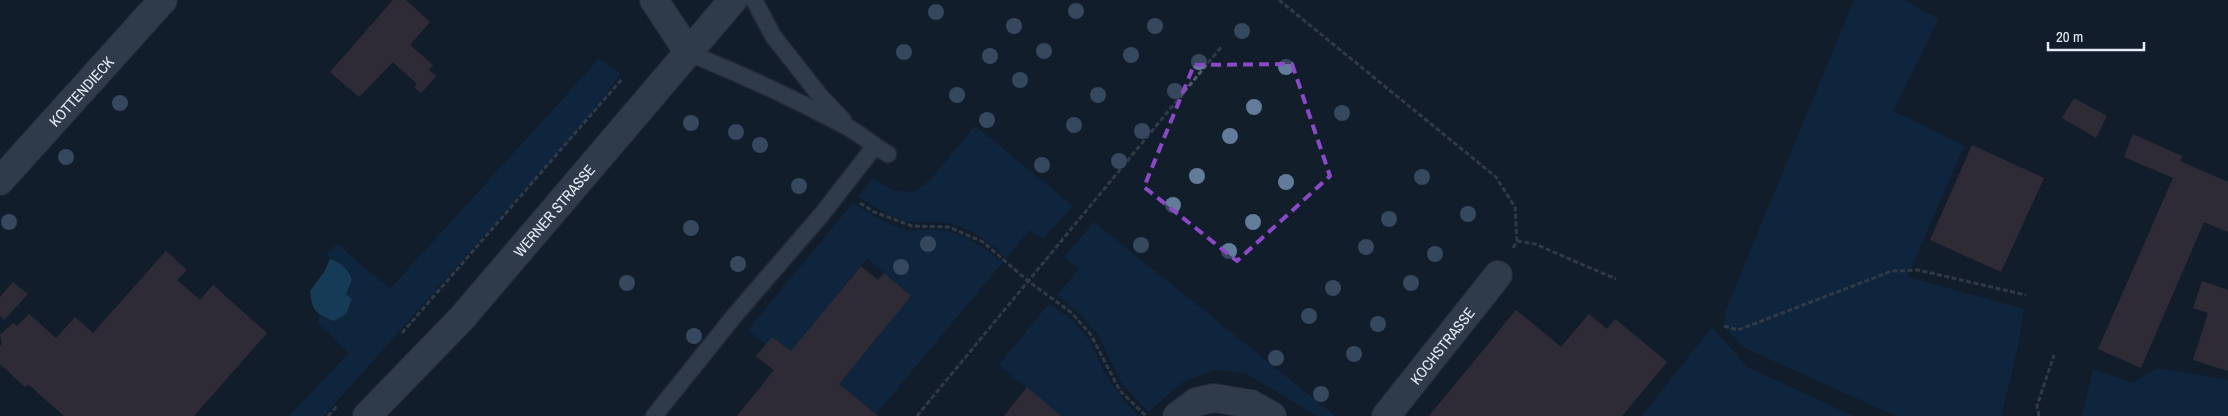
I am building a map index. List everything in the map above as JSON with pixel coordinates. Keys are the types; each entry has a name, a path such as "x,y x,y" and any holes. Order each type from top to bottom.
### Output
{"street":[{"name":"KOTTENDIECK","path":"0,181 163,0"},
{"path":"654,0 689,53"},
{"name":"WERNER STRASSE","path":"367,416 462,318 733,0"},
{"name":"KOCHSTRASSE","path":"1386,416 1498,275"},
{"path":"1177,416 1196,402 1214,398 1252,404 1272,416"}],"lane":[{"path":"754,0 773,36 821,97 851,129"},
{"path":"654,416 735,315 841,190 881,150 851,129 738,73 689,53"}],"path":[{"path":"1279,0 1496,177 1515,207 1517,241 1498,275"},
{"path":"917,416 1222,46"},
{"path":"396,340 624,77"},
{"path":"841,190 874,212 912,226 949,227 983,242 1028,282 1072,313 1091,335 1120,391 1146,416"},
{"path":"1517,241 1535,244 1616,279"},
{"path":"1724,326 1738,330 1892,271 1918,270 2026,295"},
{"path":"2039,416 2037,406 2054,355"},
{"path":"328,416 340,404"}],"highlighted area":[{"path":"1292,64 1330,176 1237,261 1144,187 1194,65"}],"shaded area":[{"path":"1854,0 1904,0 1938,19 1893,111 1964,146 1907,277 2024,309 2019,342 2001,416 1896,416 1745,348 1724,326 1726,310"},
{"path":"599,59 620,73 597,108 324,416 289,416 349,353 318,323 318,315 334,321 346,314 352,299 346,294 352,279 336,260 326,255 337,244 390,289"},
{"path":"975,126 1073,206 1043,239 1029,230 1006,258 984,239 959,226 937,222 916,223 898,218 858,197 873,179 895,191 915,192 932,178"},
{"path":"853,203 893,226 912,231 938,230 956,234 981,246 1002,263 876,414 839,384 911,296 867,258 791,351 772,337 766,344 748,330"},
{"path":"1094,222 1335,416 1317,416 1246,373 1215,370 1184,381 1148,412 1121,382 1099,336 1082,316 1057,295 1079,269 1064,257"},
{"path":"330,259 343,266 352,279 346,294 352,299 346,314 334,321 316,311 312,303 310,291 324,272"},
{"path":"1049,304 1072,320 1091,342 1104,372 1117,392 1138,416 1061,416 999,365"},
{"path":"1712,327 1747,367 1853,416 1642,416"},
{"path":"2157,368 2228,380 2228,416 2082,416 2093,369 2133,383"}],"building":[{"path":"393,0 406,0 430,22 410,45 433,65 429,70 436,76 421,93 414,87 417,84 393,62 359,97 330,72"},
{"path":"2074,98 2107,116 2096,138 2062,118"},
{"path":"2133,134 2182,156 2180,161 2228,182 2228,232 2204,222 2141,368 2098,349 2173,178 2124,157"},
{"path":"1972,145 2044,178 2001,272 1930,240"},
{"path":"166,251 187,270 177,280 200,300 213,285 267,333 194,416 64,416 28,384 25,387 0,364 0,346 2,344 0,335 13,323 17,326 29,314 56,338 75,317 93,333"},
{"path":"861,266 878,280 884,273 911,296 839,384 878,416 737,416 774,370 756,356 772,337 791,351"},
{"path":"2202,281 2228,290 2228,371 2193,360 2208,313 2193,308"},
{"path":"13,282 28,294 4,320 0,316 0,297"},
{"path":"1516,310 1561,347 1589,314 1607,329 1615,319 1667,362 1622,416 1429,416"},
{"path":"1027,387 1061,416 1004,416"}]}
